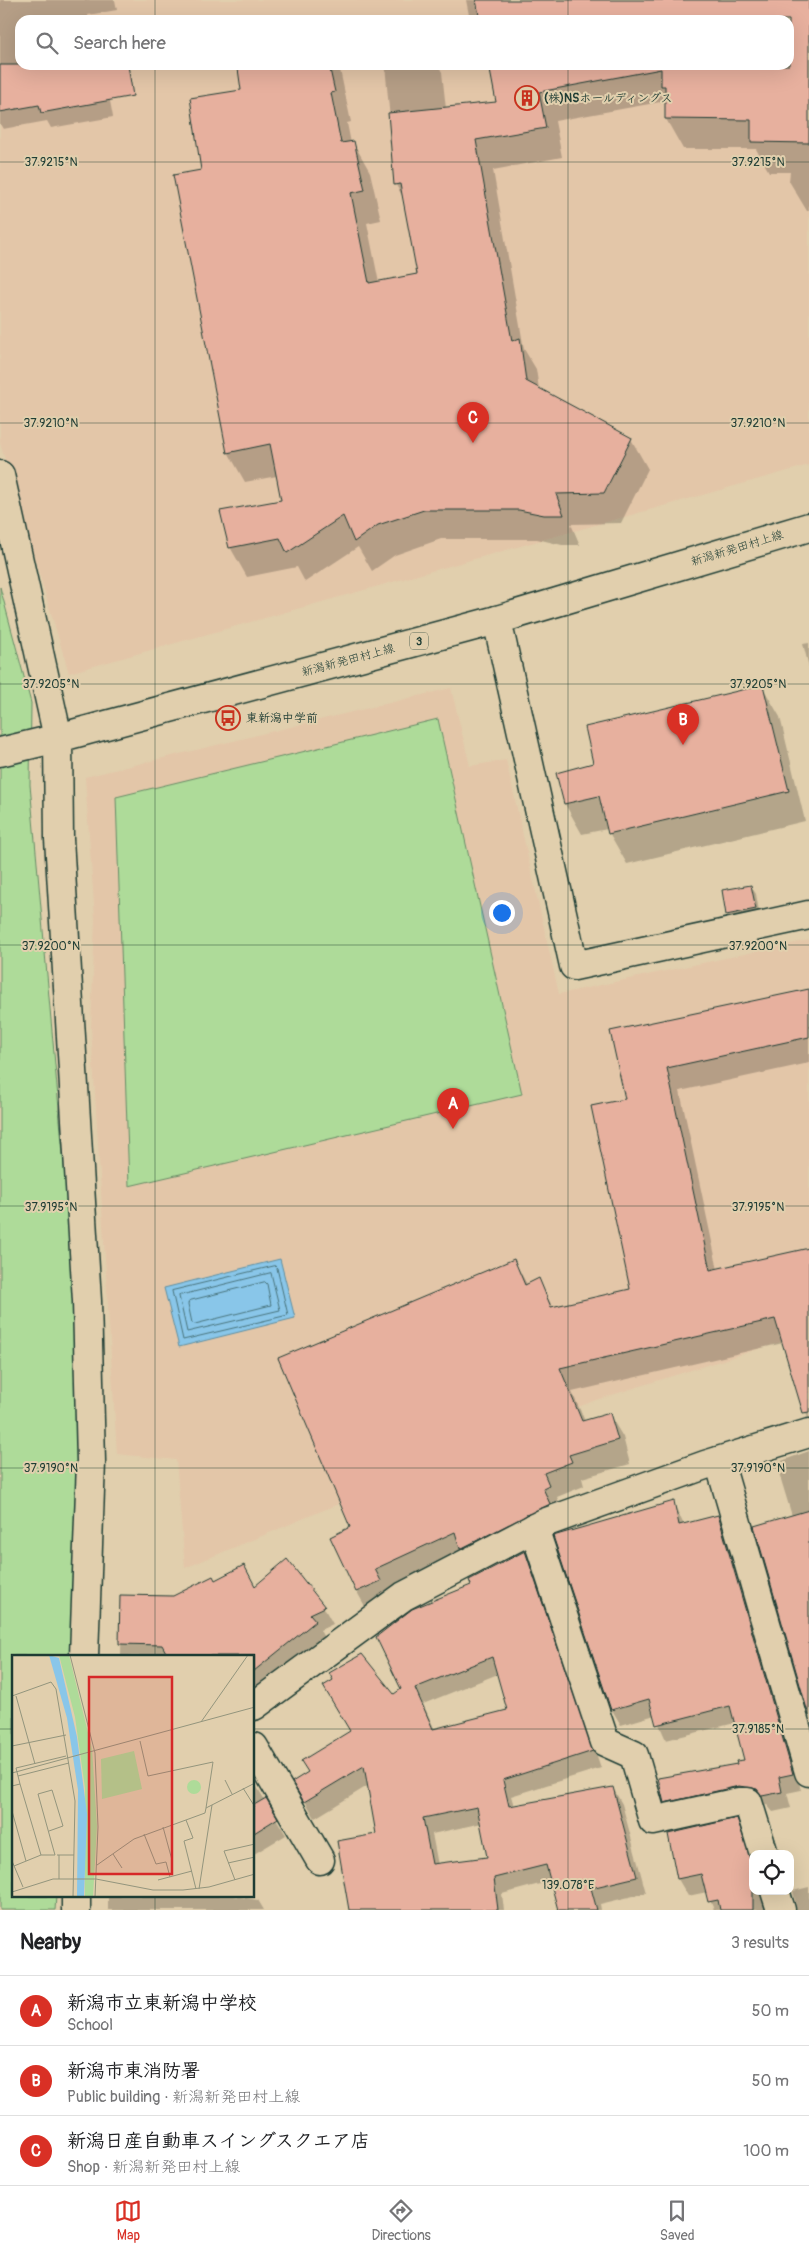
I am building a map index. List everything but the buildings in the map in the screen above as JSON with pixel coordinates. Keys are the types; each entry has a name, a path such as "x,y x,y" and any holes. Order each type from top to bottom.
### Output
{"street":[{"path":"0,475 58,738 59,839 87,1301 91,1462 84,1655"},
{"name":"新潟新発田村上線","path":"13,749 497,620 809,527"},
{"path":"497,620 574,966 809,915"},
{"path":"255,1705 404,1596 534,1528 719,1461 809,1433"},
{"path":"719,1461 809,1772"},
{"path":"534,1528 605,1742 634,1755 653,1821 738,1802 748,1802 763,1850"},
{"path":"255,1749 320,1860"},
{"path":"777,1895 781,1910"}],"shaded area":[{"path":"0,0 809,0 809,465 69,673 0,443"},
{"path":"451,688 470,766 506,760 559,994 809,940 809,1333 596,1400 417,1471 185,1568 176,1460 117,1454 91,1028 95,919 85,777"}],"green space":[{"path":"0,587 31,703 30,785 70,1232 79,1445 70,1655 12,1655 12,1898 56,1898 55,1910 0,1910"},
{"path":"438,719 522,1094 129,1186 116,797"}],"water":[{"path":"280,1259 295,1318 179,1347 164,1288"}],"place":[{"name":"(株)NSホールディングス","path":"527,98"},
{"name":"新潟日産自動車スイングスクエア店","path":"473,443"},
{"name":"東新潟中学前","path":"228,718"},
{"name":"新潟市東消防署","path":"683,745"},
{"name":"新潟市立東新潟中学校","path":"453,1129"}]}
